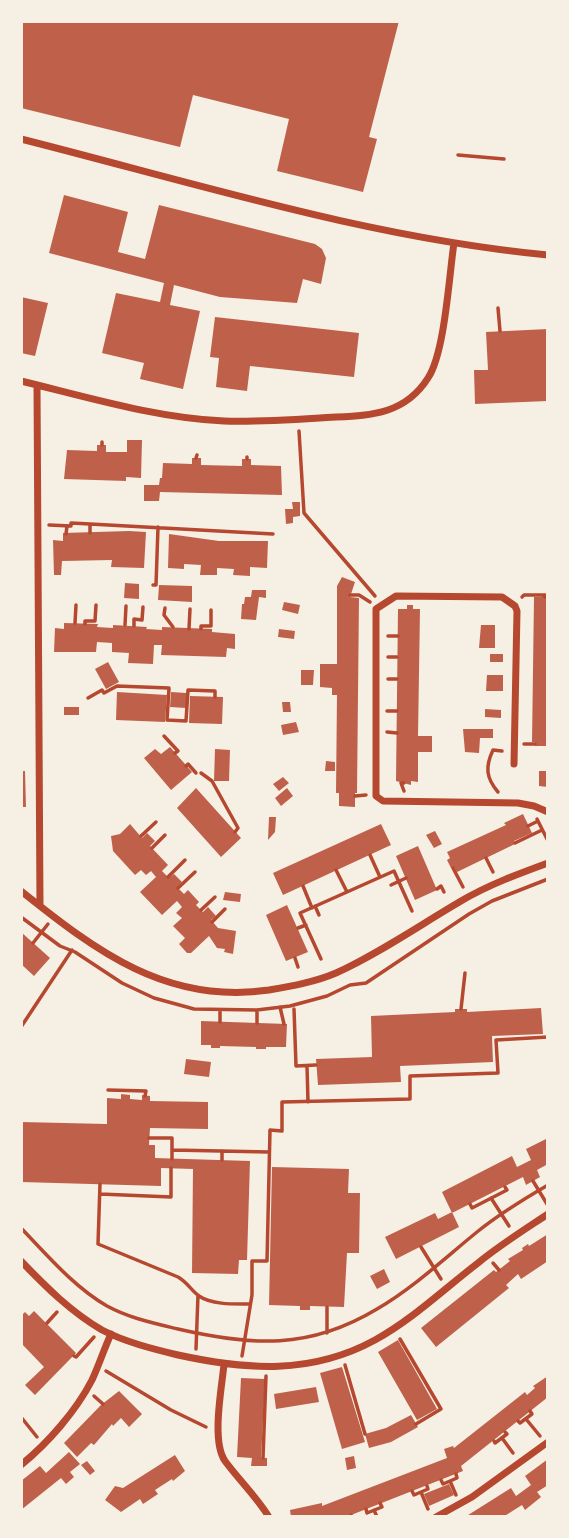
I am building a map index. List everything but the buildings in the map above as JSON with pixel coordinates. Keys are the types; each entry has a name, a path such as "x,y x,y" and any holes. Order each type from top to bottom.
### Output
{"street":[{"path":"21,139 234,195 454,243 548,255"},
{"path":"21,382 156,412 223,421 380,414 398,406 416,392 435,365 454,243"},
{"path":"37,385 40,906"},
{"path":"514,764 515,606 502,597 396,596 376,609 376,796 383,801 510,803 548,811"},
{"path":"21,891 80,938 117,961 154,978 202,990 257,992 304,983 338,972 477,892 548,863"},
{"path":"21,1261 65,1303 111,1334 168,1353 224,1364 267,1368 304,1364 341,1355 373,1341 394,1329 494,1250 548,1214"},
{"path":"21,1465 43,1445 86,1389 111,1334"},
{"path":"224,1364 219,1448 225,1461 269,1517"},
{"path":"436,1517 472,1497 548,1442"}],"path":[{"path":"458,155 504,159"},
{"path":"498,308 500,331"},
{"path":"299,429 304,513 366,587"},
{"path":"37,524 71,526 71,523 272,534"},
{"path":"90,524 90,533"},
{"path":"66,534 67,526"},
{"path":"153,585 156,585 158,527"},
{"path":"350,595 359,595 368,600"},
{"path":"524,595 545,597"},
{"path":"75,623 76,605"},
{"path":"85,624 85,621 95,621 96,606"},
{"path":"125,625 126,606"},
{"path":"134,626 134,620 142,620 143,607"},
{"path":"165,608 164,615 173,628"},
{"path":"189,628 190,609"},
{"path":"201,629 201,626 211,626 211,610"},
{"path":"386,679 397,679"},
{"path":"88,698 117,686 169,688 167,720 186,721 188,690 215,691 215,697"},
{"path":"386,711 397,711"},
{"path":"164,736 178,751 175,753"},
{"path":"527,744 535,744"},
{"path":"500,751 493,750 487,773 491,784 510,803"},
{"path":"186,766 188,764 212,781 238,828 235,832"},
{"path":"404,783 401,783 404,790"},
{"path":"355,796 364,796"},
{"path":"528,826 538,821 548,841"},
{"path":"141,836 156,822"},
{"path":"514,843 542,830"},
{"path":"152,848 165,835"},
{"path":"370,855 380,877"},
{"path":"486,858 492,870"},
{"path":"168,877 185,860"},
{"path":"453,868 463,887"},
{"path":"336,870 347,892"},
{"path":"321,959 300,912 394,871 412,911"},
{"path":"178,888 195,872"},
{"path":"391,885 406,878"},
{"path":"220,1022 220,1010 257,1010 303,1003 350,985 366,983 469,914 492,901 548,879"},
{"path":"303,886 319,915"},
{"path":"437,889 441,886 444,892"},
{"path":"201,910 215,897"},
{"path":"212,922 225,909"},
{"path":"21,917 40,933 33,943"},
{"path":"298,928 306,925"},
{"path":"21,1027 72,950"},
{"path":"295,958 299,967"},
{"path":"461,1009 466,973"},
{"path":"280,1007 284,1024"},
{"path":"294,1009 296,1066 316,1065"},
{"path":"257,1010 257,1023"},
{"path":"244,1342 250,1304 252,1261 267,1261 270,1130 282,1130 282,1102 411,1099 410,1076 498,1073 496,1040 548,1037"},
{"path":"307,1066 308,1102"},
{"path":"108,1090 126,1093 146,1091 145,1096"},
{"path":"149,1138 172,1138 172,1159"},
{"path":"172,1150 269,1152"},
{"path":"222,1151 222,1160"},
{"path":"100,1194 171,1197 171,1168"},
{"path":"533,1181 548,1206"},
{"path":"100,1184 99,1244 178,1277 187,1282 198,1295 227,1303 250,1304"},
{"path":"21,1228 64,1271 105,1305 139,1320 244,1342 281,1341 327,1333 374,1311 501,1215 548,1185"},
{"path":"470,1204 472,1208 507,1190 505,1187"},
{"path":"491,1198 501,1215"},
{"path":"421,1247 433,1268"},
{"path":"197,1333 198,1295"},
{"path":"327,1307 327,1333"},
{"path":"47,1323 55,1314"},
{"path":"394,1329 408,1355 419,1366 428,1390 441,1409 416,1424"},
{"path":"74,1356 89,1344"},
{"path":"341,1355 365,1434"},
{"path":"263,1458 267,1368"},
{"path":"105,1371 181,1416 202,1426 219,1429"},
{"path":"518,1421 520,1423 532,1414 530,1411"},
{"path":"21,1417 43,1445"},
{"path":"526,1419 539,1435"},
{"path":"494,1441 495,1443 507,1434 505,1432"},
{"path":"502,1438 513,1454"},
{"path":"441,1480 443,1484 457,1478 456,1474"},
{"path":"450,1481 456,1493"},
{"path":"412,1491 414,1495 428,1489 427,1486"},
{"path":"421,1492 427,1507"},
{"path":"366,1509 367,1513 382,1507 380,1503"},
{"path":"374,1510 377,1517"}]}
